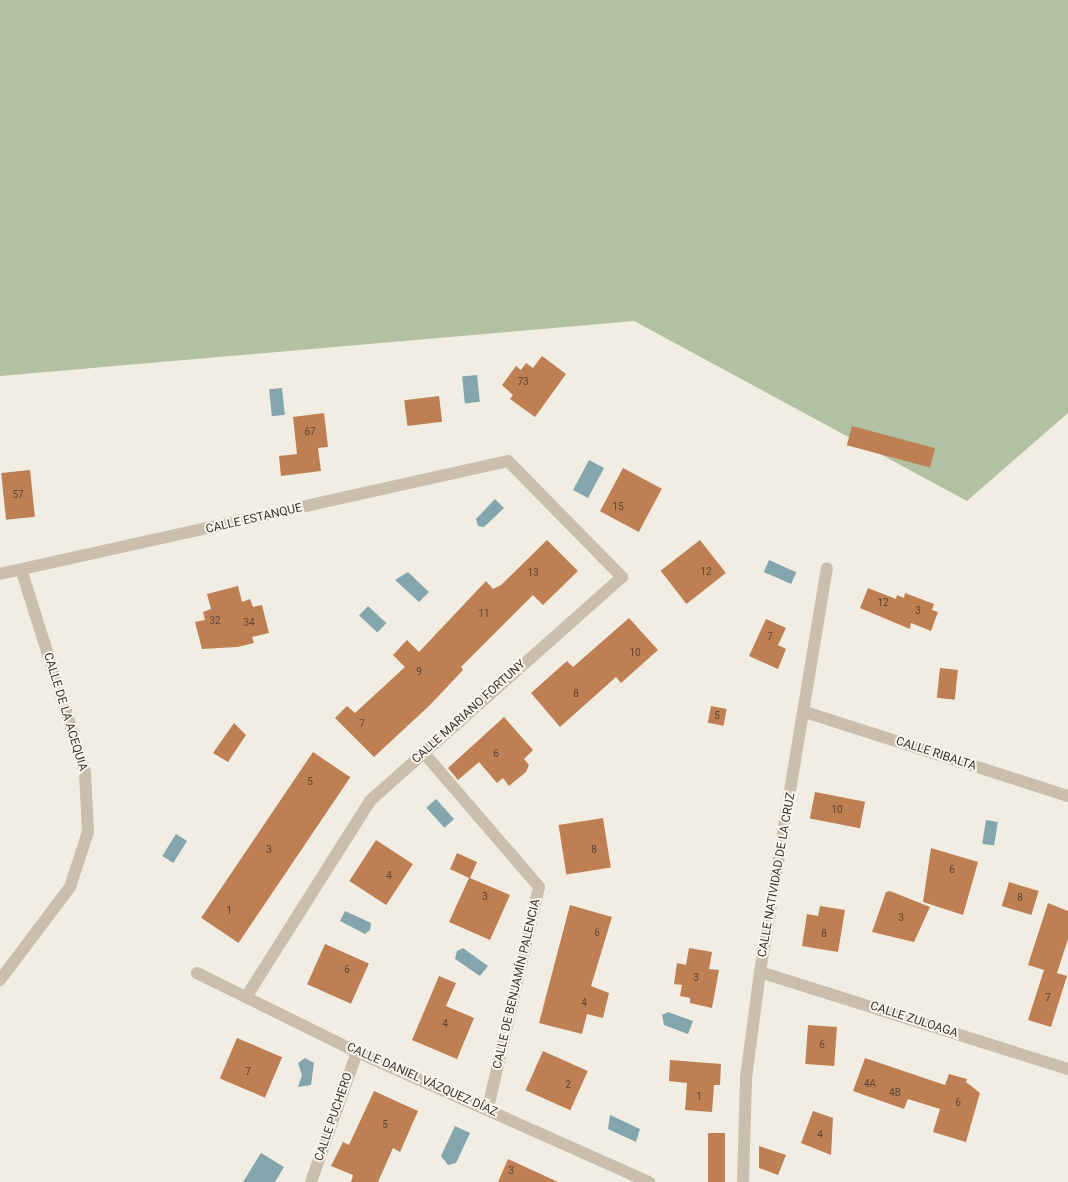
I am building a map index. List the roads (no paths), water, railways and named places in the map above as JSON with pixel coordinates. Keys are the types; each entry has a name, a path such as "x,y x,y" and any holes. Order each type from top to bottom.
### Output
{"street":[{"name":"CALLE ESTANQUE","path":"0,574 22,572 508,461"},
{"name":"CALLE MARIANO FORTUNY","path":"246,997 370,801 622,577 508,461"},
{"name":"CALLE NATIVIDAD DE LA CRUZ","path":"743,1182 746,1078 760,972 805,712 827,569"},
{"name":"CALLE DE LA ACEQUIA","path":"0,980 70,887 88,832 85,772 22,572"},
{"name":"CALLE RIBALTA","path":"805,712 1068,796"},
{"name":"CALLE DE BENJAMÍN PALENCIA","path":"423,752 539,887 488,1108"},
{"name":"CALLE ZULOAGA","path":"760,972 1068,1069"},
{"name":"CALLE DANIEL VÁZQUEZ DÍAZ","path":"197,973 357,1052 488,1108 649,1182"},
{"name":"CALLE PUCHERO","path":"311,1182 357,1052"}],"water":[{"path":"477,375 480,402 465,403 462,377"},
{"path":"282,388 285,415 272,416 269,389"},
{"path":"589,460 604,468 588,498 573,490"},
{"path":"495,499 504,508 484,527 478,526 476,519"},
{"path":"769,560 796,572 791,584 764,572"},
{"path":"408,572 429,592 419,602 395,580"},
{"path":"368,606 386,623 377,633 359,616"},
{"path":"436,799 454,819 444,828 426,808"},
{"path":"986,820 998,822 994,846 982,844"},
{"path":"176,834 187,841 173,863 162,856"},
{"path":"345,911 371,923 370,930 365,934 340,921"},
{"path":"463,948 488,966 480,976 455,959 457,951"},
{"path":"668,1012 693,1021 688,1034 664,1025 662,1015"},
{"path":"305,1058 314,1063 311,1085 298,1087 302,1075 298,1063"},
{"path":"610,1115 640,1129 636,1142 608,1129"},
{"path":"455,1126 470,1133 456,1163 448,1165 441,1156"},
{"path":"261,1153 284,1167 275,1182 243,1182"}]}
